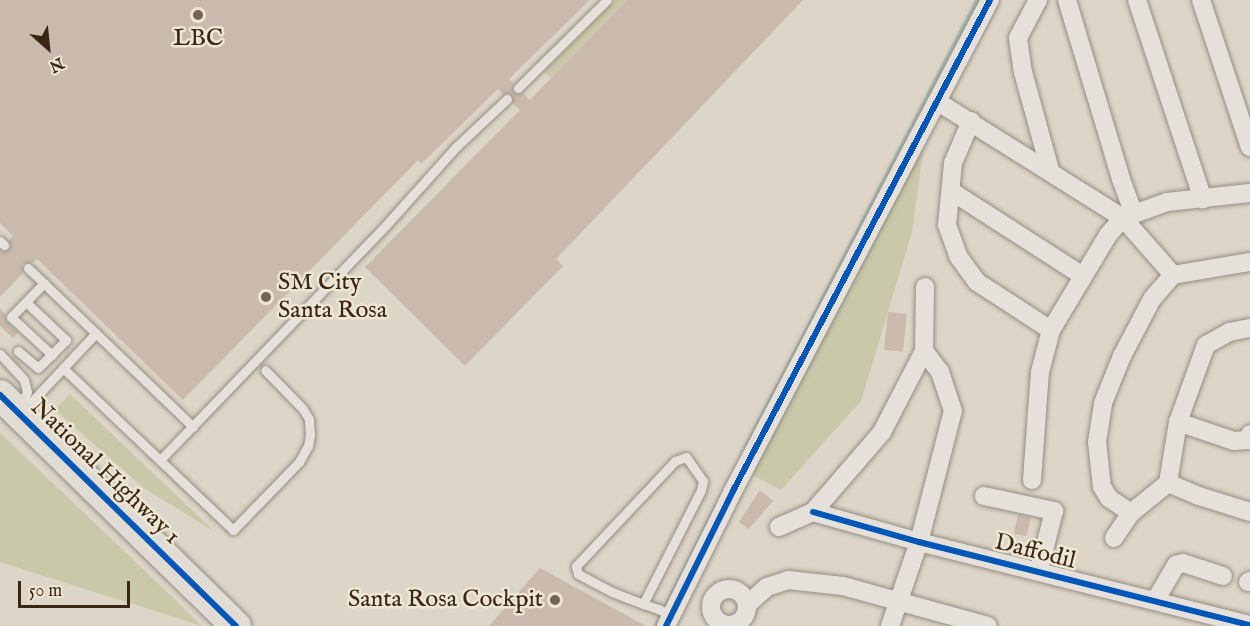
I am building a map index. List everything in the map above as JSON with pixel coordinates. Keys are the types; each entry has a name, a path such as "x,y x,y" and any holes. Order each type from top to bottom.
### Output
{"highway":[{"name":"National Highway 1","path":"16,409 236,626"}],"street":[{"path":"665,615 733,491 990,0"},
{"path":"1038,0 1018,38 1023,72 1050,170"},
{"path":"1067,0 1121,179 1129,216"},
{"path":"1137,0 1203,199"},
{"path":"1201,0 1250,147"},
{"path":"938,102 1129,216 1173,275"},
{"path":"971,121 953,163 947,225 958,256 977,282 1051,330"},
{"path":"951,191 1083,276"},
{"path":"1032,480 1040,372 1051,330 1108,235 1129,216 1167,202 1250,193"},
{"path":"1131,513 1109,498 1102,487 1097,442 1103,404 1122,356 1152,298 1173,275 1250,262"},
{"path":"779,527 813,512 882,432 924,351 925,287"},
{"path":"1114,538 1131,513 1168,483 1178,422 1206,345 1229,332 1250,328"},
{"path":"890,626 919,542 953,411 940,372 924,351"},
{"path":"1178,422 1234,441 1248,440 1250,434"},
{"path":"1168,483 1198,496 1250,512"},
{"path":"984,496 1054,510 1039,570"},
{"name":"Daffodil","path":"813,512 919,542 1039,570 1250,625"},
{"path":"1155,601 1176,565 1183,563 1223,576"},
{"path":"748,604 742,594 732,589 720,591 712,600 712,612 719,622 737,625 745,616 748,604 767,587 788,580 843,586 988,626"}],"lane":[{"path":"518,88 605,1"},
{"path":"159,460 386,225 456,147 507,99"},
{"path":"28,268 193,427"},
{"path":"44,283 11,317 52,355"},
{"path":"18,351 38,368 66,340 26,302"},
{"path":"16,409 65,370 99,335"},
{"path":"0,354 24,380 27,392 16,409"},
{"path":"65,370 233,530 299,462 309,441 309,419 303,409 265,370"},
{"path":"643,604 701,490 703,481 699,471 686,457 675,461 576,566 578,574 665,615"}],"green space":[{"path":"615,0 627,0 551,78 544,72"},
{"path":"926,129 912,232 861,401 781,490 749,473"},
{"path":"70,394 215,532 144,488 55,410"},
{"path":"0,433 165,590 202,626 0,562"}],"building":[{"name":"SM City Santa Rosa","path":"0,0 590,0 509,79 513,83 514,93 523,93 530,100 627,0 803,0 556,259 563,266 465,366 365,267 520,110 512,103 511,94 503,94 498,89 421,164 418,160 183,400 37,259 32,263 23,264 23,273 0,297 0,250 9,249 9,240 13,236 0,223"},
{"path":"0,309 5,314 6,321 18,333 13,338 0,326"},
{"path":"888,312 907,314 903,352 884,350"},
{"path":"760,490 773,501 749,529 739,522"},
{"path":"1018,515 1031,518 1026,536 1014,534"},
{"name":"Santa Rosa Cockpit","path":"540,568 551,574 646,626 489,626"}],"waterway":[{"path":"746,447 977,0"},
{"path":"656,626 716,506"}],"cycle path":[{"path":"666,626 733,491 990,0"},
{"path":"0,395 236,626"},
{"path":"813,512 919,542 1250,625"}],"place":[{"name":"LBC","path":"198,15"},
{"name":"SM City Santa Rosa","path":"266,297"},
{"name":"Santa Rosa Cockpit","path":"555,600"}]}
